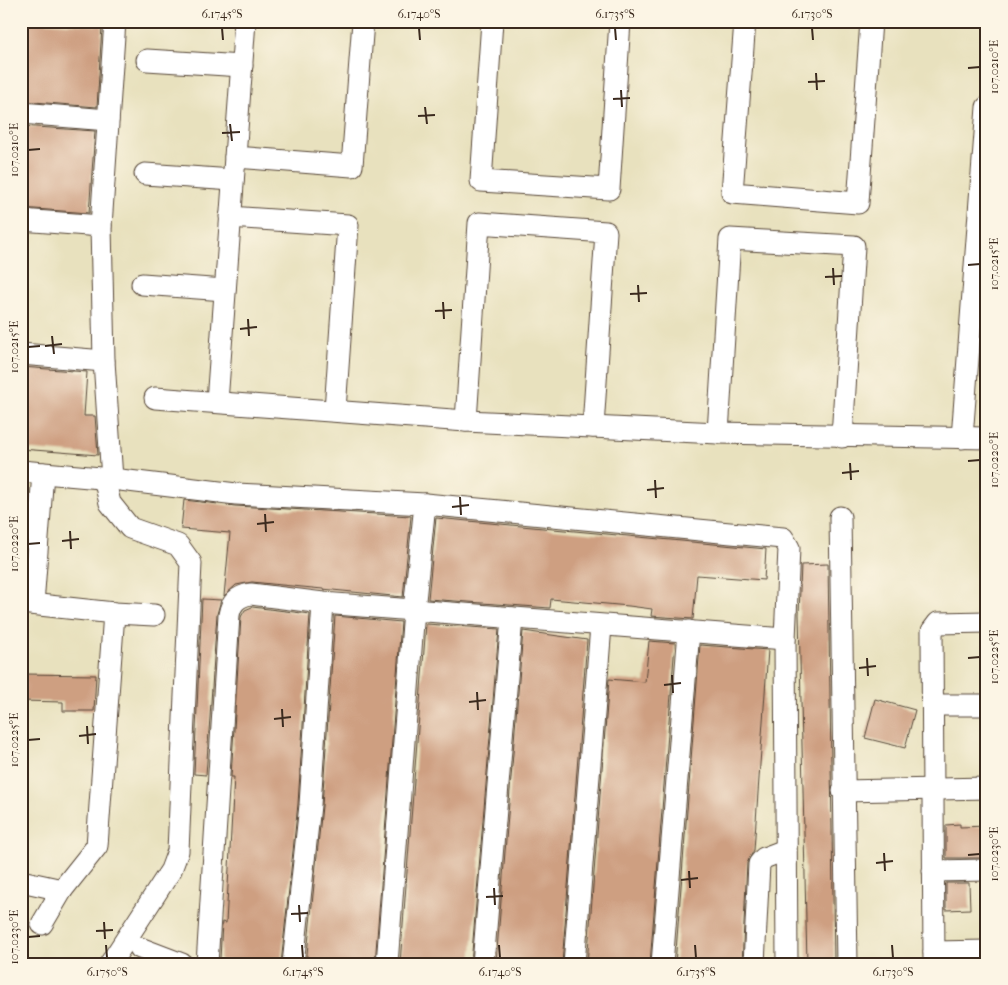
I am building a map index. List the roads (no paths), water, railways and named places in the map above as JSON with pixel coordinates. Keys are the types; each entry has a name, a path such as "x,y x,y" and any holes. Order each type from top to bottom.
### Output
{"street":[{"path":"110,964 171,870 178,851 191,563 178,545 130,528 110,504 101,226 115,21"},
{"path":"217,402 245,21"},
{"path":"235,157 352,166 363,21"},
{"path":"492,21 482,181 609,189 620,21"},
{"path":"745,21 732,193 858,203 871,21"},
{"path":"147,60 242,66"},
{"path":"962,438 987,108"},
{"path":"21,113 108,120"},
{"path":"145,174 233,180"},
{"path":"230,217 348,225 334,410"},
{"path":"21,220 101,226"},
{"path":"466,421 479,223 606,232 593,427"},
{"path":"718,433 730,239 854,246 842,437"},
{"path":"142,284 225,290"},
{"path":"21,354 104,361"},
{"path":"155,398 466,421 718,433 842,437 987,438"},
{"path":"21,471 108,478 236,494 425,504 780,537 787,542 789,548 785,639 787,964"},
{"path":"43,473 27,604 154,615"},
{"path":"387,964 414,610 425,504"},
{"path":"840,517 846,964"},
{"path":"207,964 231,606 244,595 251,594 323,603 601,626 785,639"},
{"path":"293,964 310,805 323,603"},
{"path":"42,924 62,890 87,861 97,846 114,612"},
{"path":"483,964 512,618"},
{"path":"987,622 938,623 933,628 932,790 934,958 987,951"},
{"path":"574,964 601,626"},
{"path":"662,964 689,631"},
{"path":"933,705 987,705"},
{"path":"843,792 987,788"},
{"path":"754,964 759,864 764,858 785,850"},
{"path":"932,870 987,870"},
{"path":"21,881 62,890"},
{"path":"140,948 182,964"}]}
